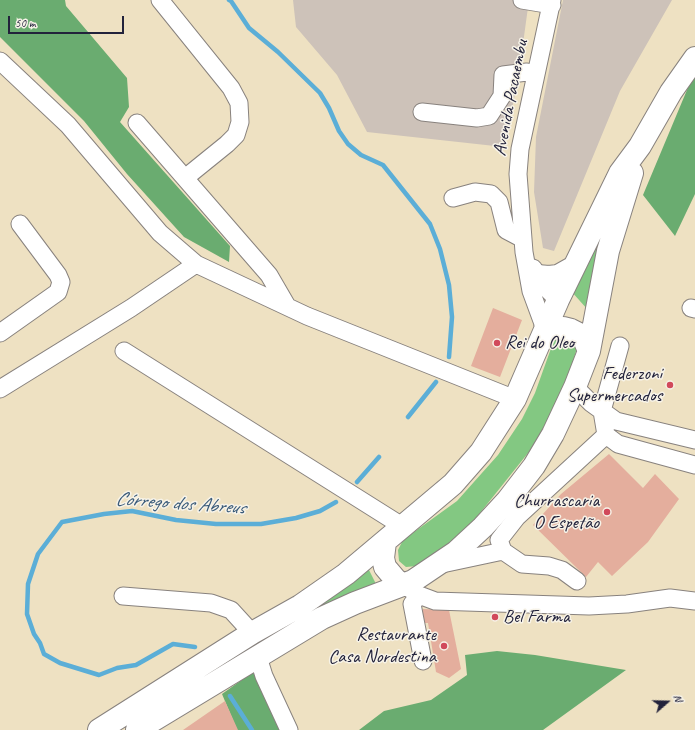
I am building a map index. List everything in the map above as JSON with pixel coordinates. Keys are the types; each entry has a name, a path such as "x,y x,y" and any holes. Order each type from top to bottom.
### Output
{"main road":[{"path":"99,730 252,633 314,597 346,574 453,484 481,452 515,399 558,300 620,173 640,146 671,92 695,58"},
{"path":"411,590 413,581 456,552 483,527 534,466 553,434 575,387 584,343 608,250 640,146"},
{"path":"538,276 558,276 574,267"},
{"path":"558,300 571,315 584,343"},
{"path":"545,329 563,328 571,330 584,343"},
{"path":"385,542 383,558 386,567 396,580 411,590"},
{"path":"137,730 322,618 355,603 411,590"}],"street":[{"path":"160,0 231,88 239,103 240,122 236,135 185,178"},
{"path":"522,0 552,2"},
{"name":"Avenida Pacaembu","path":"545,329 531,291 523,246 518,174 520,149 552,2"},
{"path":"0,61 68,125 160,233 196,264 307,316 515,399"},
{"path":"422,112 477,118 489,116 502,96 504,76 527,72 536,74"},
{"path":"138,123 269,275 287,306"},
{"path":"453,198 475,192 492,194 499,202 506,230 523,246 538,276 546,288 558,300"},
{"path":"0,333 58,292 61,282 58,275 20,224"},
{"path":"0,389 125,312 196,264"},
{"path":"620,346 602,411 606,435 618,444 695,465"},
{"path":"124,351 402,526"},
{"path":"575,387 602,411 616,421 695,440"},
{"path":"577,581 562,570 549,566 522,564 503,550 498,540 544,491 606,435"},
{"path":"435,566 503,550"},
{"path":"424,661 412,604 411,590 435,601 510,604 589,606 627,604 670,598 695,601"},
{"path":"123,596 211,603 231,610 252,633"},
{"path":"258,657 264,676 289,730"}],"shaded area":[{"path":"293,0 529,0 518,80 504,147 367,132 337,75 296,27"},
{"path":"563,0 672,0 620,91 554,251 543,248 534,192 536,137"}],"green space":[{"path":"0,0 65,0 66,6 127,78 129,107 120,122 230,246 229,262 184,237 127,174 84,121 0,37"},
{"path":"695,76 695,194 675,236 643,195 692,78"},
{"path":"608,218 588,310 571,291"},
{"path":"562,335 571,335 577,348 569,375 547,424 532,448 472,523 433,559 417,566 406,567 399,561 398,550 403,540 457,501 498,455 522,419 535,393 554,340"},
{"path":"368,568 376,584 305,612"},
{"path":"497,651 535,655 626,670 543,730 359,730 384,711 431,700 467,675 465,655"},
{"path":"253,672 280,730 237,730 222,694"}],"building":[{"name":"Rei do Oleo","path":"493,308 522,320 500,377 471,366"},
{"name":"Churrascaria O Espetão","path":"609,454 643,488 655,474 679,499 648,542 612,576 598,562 586,577 533,525 561,494"},
{"name":"Restaurante Casa Nordestina","path":"423,609 449,610 461,669 449,678 436,672 428,623 422,623"},
{"path":"225,701 238,730 183,730"}],"waterway":[{"name":"Córrego dos Abreus","path":"229,0 249,28 278,52 320,93 329,108 339,131 348,144 361,155 383,165 430,224 440,249 449,285 452,317 449,357"},
{"name":"Córrego dos Abreus","path":"408,417 436,382"},
{"name":"Córrego dos Abreus","path":"357,482 379,457"},
{"name":"Córrego dos Abreus","path":"195,647 173,644 136,665 117,668 99,675 60,663 44,654 40,643 34,634 27,614 28,584 38,554 62,522 104,514 132,511 176,520 216,524 261,524 296,518 320,511 336,502"},
{"name":"Córrego dos Abreus","path":"230,696 252,730"}],"place":[{"name":"Rei do Oleo","path":"497,343"},
{"name":"Federzoni Supermercados","path":"670,385"},
{"name":"Churrascaria O Espetão","path":"607,512"},
{"name":"Bel Farma","path":"495,617"},
{"name":"Restaurante Casa Nordestina","path":"444,646"}]}
